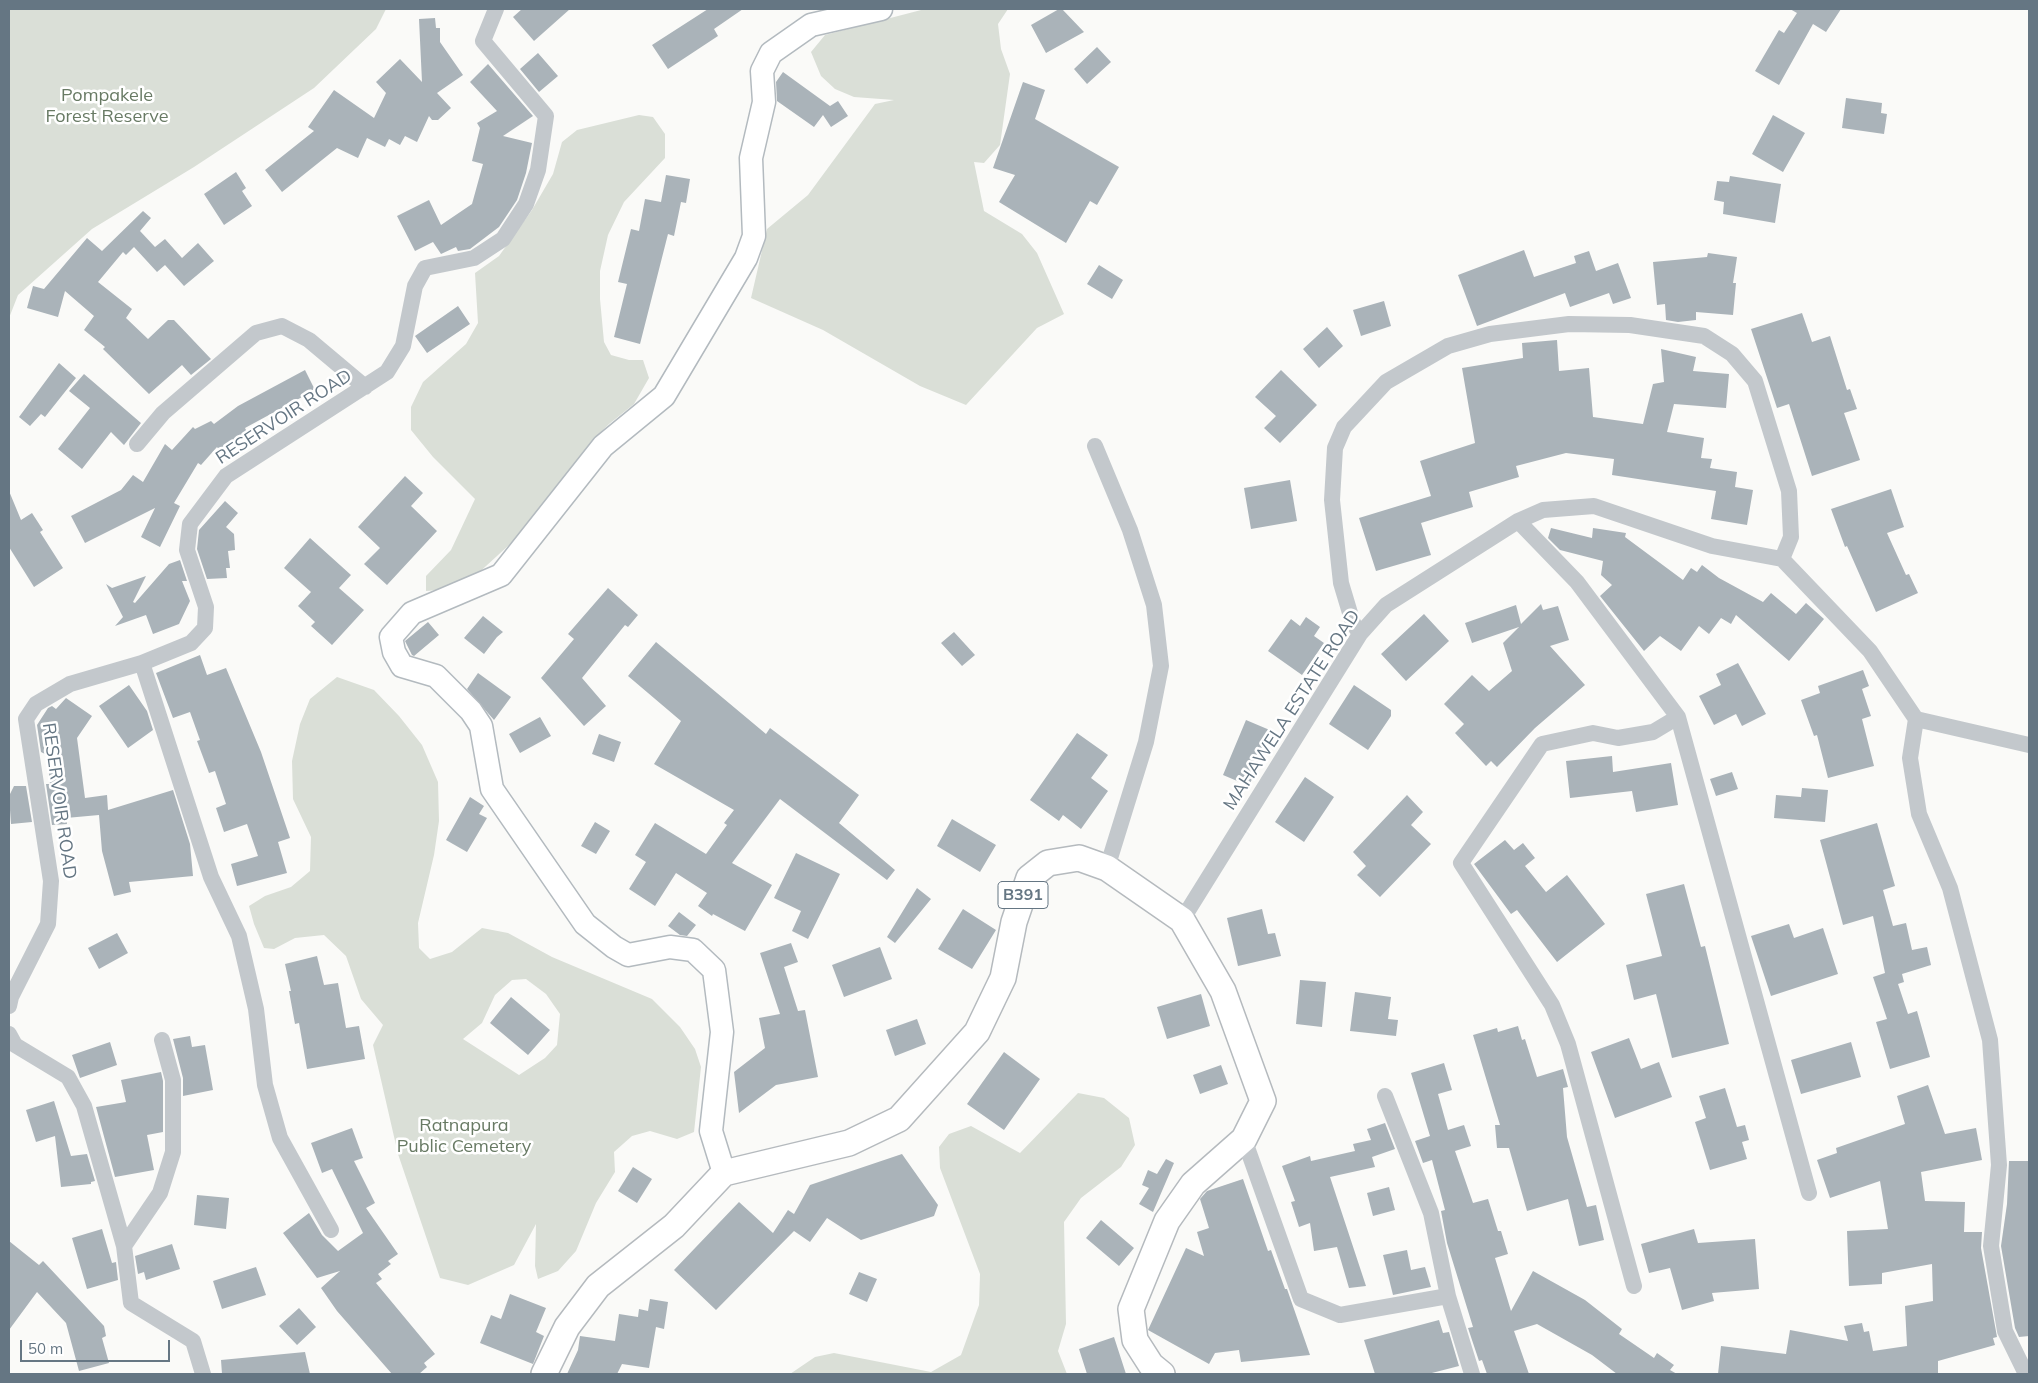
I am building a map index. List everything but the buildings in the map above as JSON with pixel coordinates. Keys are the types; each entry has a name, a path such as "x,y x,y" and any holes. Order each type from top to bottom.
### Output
{"main road":[{"name":"B391","path":"724,1173 849,1143 899,1119 977,1032 1003,978 1014,922 1029,878 1048,863 1079,858 1107,868 1182,920 1223,991 1263,1101 1244,1139 1192,1184 1166,1221 1131,1309 1135,1340 1151,1365 1162,1374"},
{"path":"544,1374 567,1327 598,1286 674,1226 724,1173"}],"street":[{"name":"RESERVOIR ROAD","path":"9,1006 11,997 48,924 51,882 26,719 36,704 70,684 142,663 191,644 205,628 206,607 187,550 190,524 226,476 387,372 404,346 415,286 425,268 474,258 503,239 526,204 538,170 546,116 483,41 496,9"},
{"path":"724,1173 711,1131 722,1032 714,970 693,950 670,947 628,954 585,924 492,789 481,726 471,711 436,676 402,666 394,652 391,637 412,613 501,575 603,446 664,396 746,258 754,236 751,158 764,102 762,71 771,53 811,25 881,9"},
{"path":"1360,634 1353,623 1341,582 1332,500 1335,448 1344,427 1386,382 1448,346 1490,334 1569,324 1630,325 1704,336 1732,354 1756,381 1789,491 1791,537 1782,559 1870,651 1916,719 1910,758 1919,814 1950,888 1990,1040 1999,1165 1991,1246 2005,1331 2026,1374"},
{"path":"137,444 163,413 256,333 282,326 309,340 366,387"},
{"path":"1095,446 1130,530 1154,605 1162,666 1146,742 1107,868"},
{"name":"MAHAWELA ESTATE ROAD","path":"1182,920 1360,634 1386,605 1518,521 1543,510 1594,506 1712,546 1782,559"},
{"path":"1518,521 1577,582 1678,717 1809,1193"},
{"path":"142,663 211,877 239,936 256,1009 265,1085 280,1138 330,1230"},
{"path":"1634,1286 1568,1044 1552,1005 1461,863 1542,744 1593,733 1618,738 1653,732 1678,717"},
{"path":"1916,719 2029,745"},
{"path":"9,1034 16,1045 68,1078 84,1106 124,1246 131,1303 193,1341 203,1374"},
{"path":"124,1246 160,1193 173,1152 173,1080 162,1040"},
{"path":"1385,1096 1431,1213 1448,1296 1472,1374"},
{"path":"1244,1139 1301,1299 1340,1316 1448,1296"}],"green space":[{"name":"Pompakele Forest Reserve","path":"9,9 386,9 376,29 314,88 194,167 92,229 18,295 9,318"},
{"path":"925,9 1008,9 998,24 1001,49 1010,74 1000,145 984,163 974,162 984,211 1022,234 1037,253 1064,314 1037,328 966,405 920,386 823,330 751,298 767,229 808,195 875,104 894,100 854,97 835,89 821,76 811,52 825,35"},
{"path":"639,115 653,117 665,134 665,158 624,202 608,235 600,271 600,299 604,342 611,355 629,360 643,360 649,378 634,404 609,424 590,443 531,525 474,577 455,589 426,591 426,576 451,550 475,499 433,457 411,430 411,407 423,382 466,344 478,323 475,273 499,256 532,210 553,174 562,142 577,130"},
{"name":"Ratnapura Public Cemetery","path":"337,677 374,690 399,716 422,745 438,782 439,821 434,855 418,923 419,948 430,959 452,952 482,928 508,933 552,957 652,999 680,1027 695,1049 701,1067 694,1132 677,1139 650,1131 632,1136 614,1152 615,1172 596,1203 576,1251 558,1271 538,1279 535,1266 536,1224 514,1265 468,1285 440,1278 398,1154 373,1045 383,1025 361,999 346,956 324,935 295,938 274,949 264,948 249,906 265,896 291,887 310,871 311,837 293,799 292,761 300,724 310,699","holes":["526,979 546,994 560,1014 557,1045 545,1058 519,1075 463,1039 482,1023 495,995 512,980"]},
{"path":"1078,1093 1104,1098 1129,1118 1135,1145 1121,1167 1081,1198 1064,1222 1066,1324 1058,1351 1067,1374 790,1374 815,1357 834,1353 931,1372 961,1355 979,1305 980,1274 940,1168 939,1147 949,1134 971,1126 1020,1153"}]}
